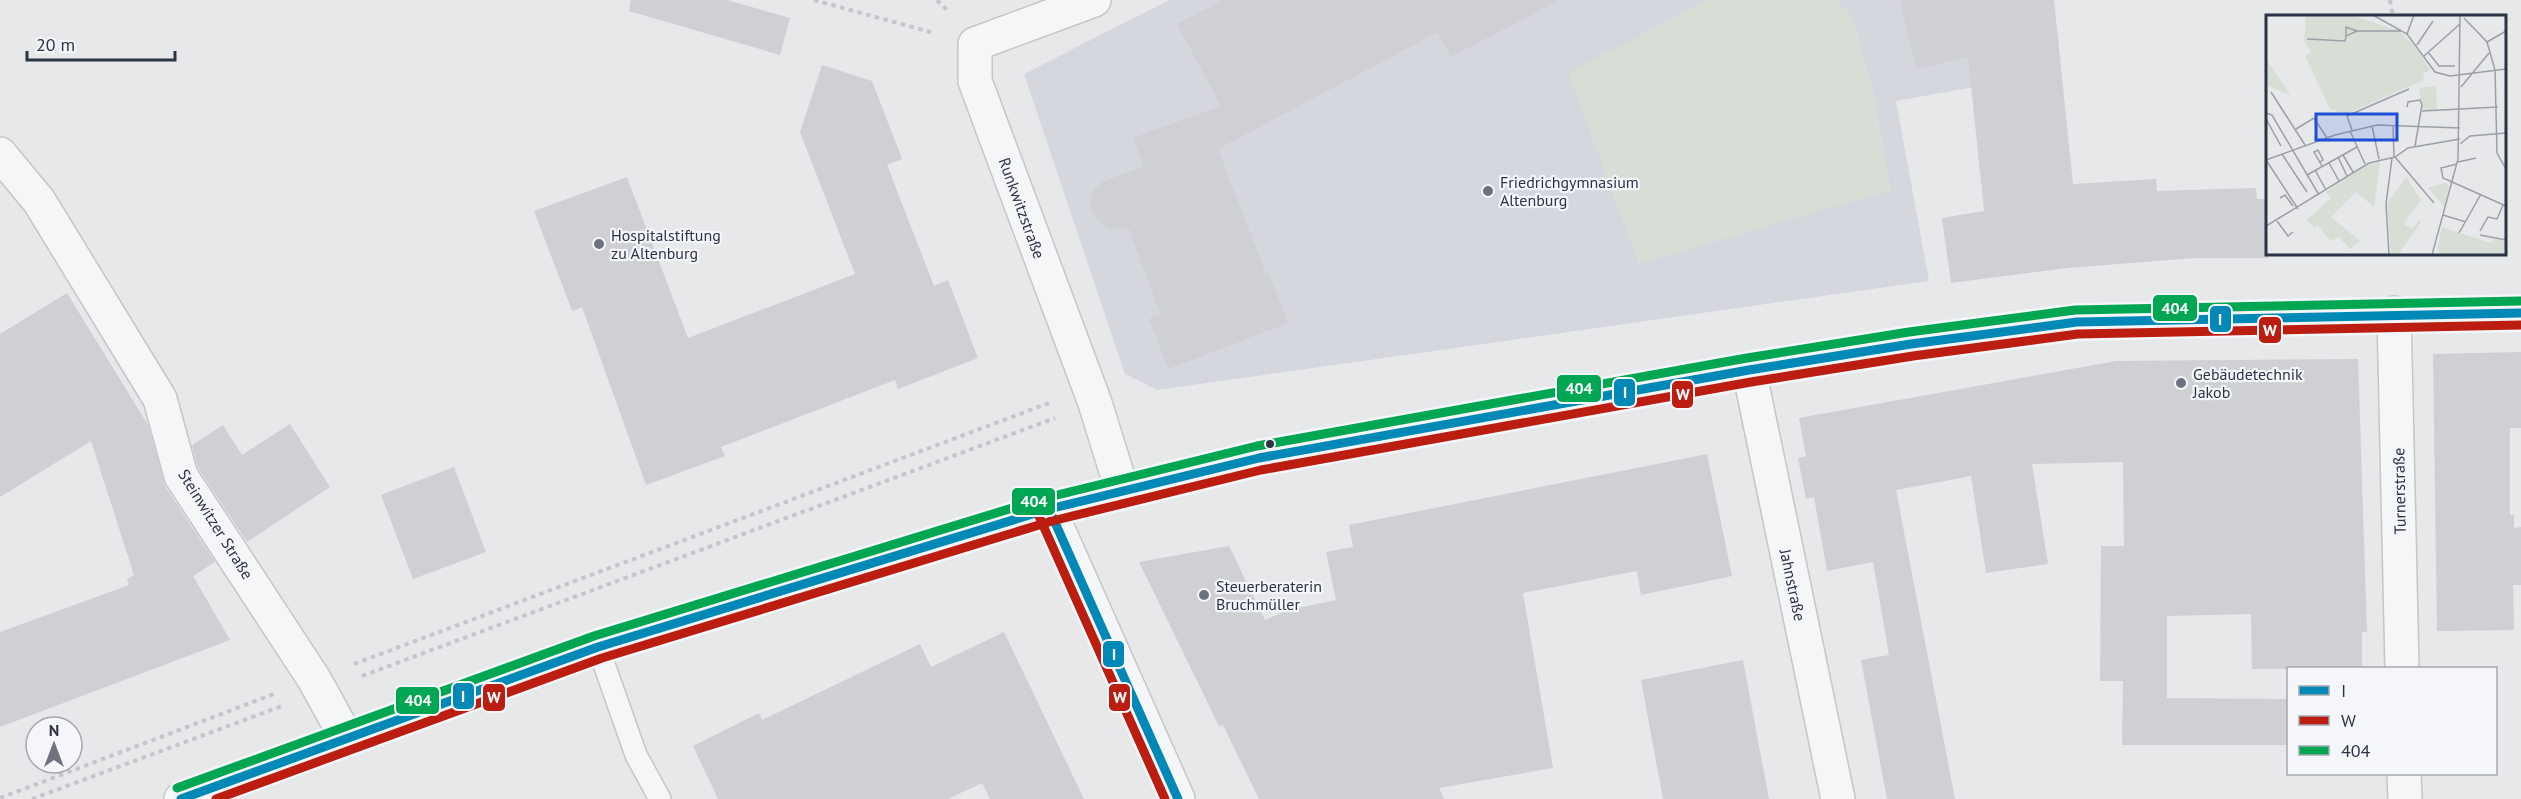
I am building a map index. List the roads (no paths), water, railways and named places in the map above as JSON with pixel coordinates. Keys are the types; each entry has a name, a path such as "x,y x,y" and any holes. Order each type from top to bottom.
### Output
{"main road":[{"path":"181,799 598,647 1049,509 1259,458 1749,370 2077,321 2394,313 2521,313"}],"street":[{"name":"Runkwitzstraße","path":"1094,0 975,44 975,81 1092,396 1122,490"},
{"name":"Steinwitzer Straße","path":"0,154 39,201 160,399 182,476 317,685 347,739"},
{"name":"Turnerstraße","path":"2394,313 2403,667"},
{"name":"Jahnstraße","path":"1749,370 1838,799"},
{"path":"1049,509 1178,799"},
{"path":"2404,775 2405,799"}],"lane":[{"path":"598,647 636,755 660,799"}],"place":[{"name":"Friedrichgymnasium Altenburg","path":"1488,191"},
{"name":"Hospitalstiftung zu Altenburg","path":"599,244"},
{"name":"Gebäudetechnik Jakob","path":"2181,383"},
{"name":"Steuerberaterin Bruchmüller","path":"1204,595"}]}
